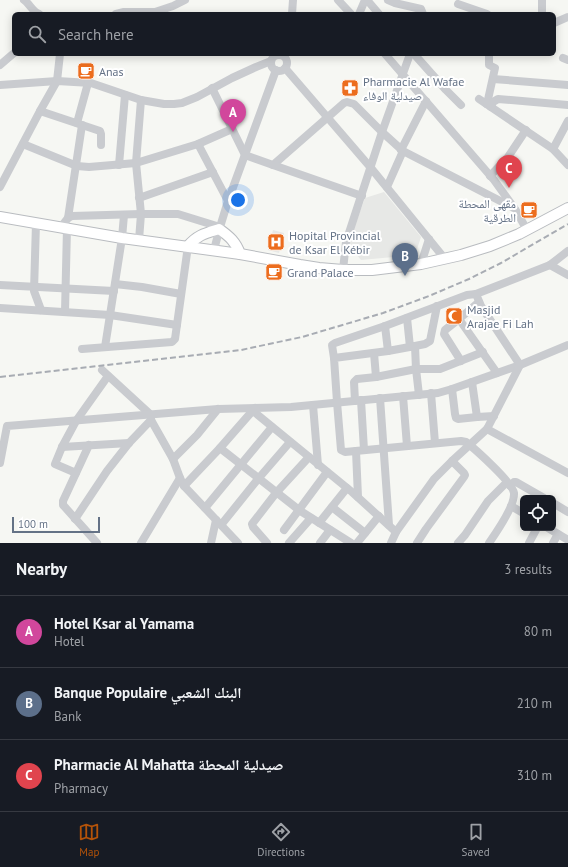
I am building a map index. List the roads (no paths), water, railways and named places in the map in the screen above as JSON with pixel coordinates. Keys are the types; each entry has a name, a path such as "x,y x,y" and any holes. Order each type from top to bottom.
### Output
{"main road":[{"path":"0,217 36,223 65,224 122,238 188,246 300,265 343,270 372,270 421,264 461,255 490,246 527,230 568,208"},
{"path":"188,246 198,237 220,228 236,243 240,254"}],"street":[{"path":"24,0 36,12"},
{"path":"124,12 155,12 185,0"},
{"path":"292,12 293,0"},
{"path":"338,0 349,12"},
{"path":"360,12 366,0 377,12"},
{"path":"388,0 421,9 422,12"},
{"path":"542,0 542,12"},
{"path":"458,4 481,12"},
{"path":"556,22 568,17"},
{"path":"0,65 12,55"},
{"path":"0,187 57,81 60,56"},
{"path":"0,85 57,81 94,83 141,100 164,104 174,104 182,103 197,97 238,75 271,61 275,56"},
{"path":"271,61 272,66 276,70 282,70 285,68 287,63 282,56"},
{"path":"387,56 490,176 515,209 527,230"},
{"path":"343,270 345,246 382,132 409,56"},
{"path":"416,56 461,105"},
{"path":"489,56 489,65 495,68 489,106"},
{"path":"285,68 371,168 445,259"},
{"path":"214,250 228,201 276,70"},
{"path":"493,79 568,86"},
{"path":"65,312 65,224 77,166 80,124 88,83"},
{"path":"212,88 244,155 362,196"},
{"path":"120,165 125,95"},
{"path":"479,99 553,149 568,165"},
{"path":"489,106 498,99 568,105"},
{"path":"139,240 141,214 136,163 141,100"},
{"path":"386,187 426,101"},
{"path":"273,165 344,103 351,103 354,104 402,150 515,209"},
{"path":"40,111 100,131 101,145"},
{"path":"553,149 568,121"},
{"path":"23,144 77,166 89,167 120,165 136,163 198,144 232,129"},
{"path":"490,176 508,157 526,130"},
{"path":"198,144 228,201"},
{"path":"139,198 213,172"},
{"path":"65,224 77,216 178,214 220,228"},
{"path":"105,347 122,238 124,215"},
{"path":"36,223 34,291 41,310"},
{"path":"421,264 429,239"},
{"path":"82,349 172,342 175,339 188,246"},
{"path":"461,361 444,334 444,330 459,319 478,298 550,265 568,250"},
{"path":"550,265 568,275"},
{"path":"0,285 65,288 142,287 181,294"},
{"path":"490,543 511,506 514,495 508,484 495,469 466,442 435,443 345,452 341,450 332,345 467,295 478,298 520,365"},
{"path":"334,358 413,347 430,341 437,306"},
{"path":"0,308 110,315 177,325"},
{"path":"407,318 413,347 419,395"},
{"path":"459,319 484,352 497,373"},
{"path":"385,326 388,351"},
{"path":"0,463 3,426 151,418 218,409 254,410 431,394 452,389 520,365 568,345"},
{"path":"358,497 360,450 358,400 354,382 359,379 416,369 440,369 484,352"},
{"path":"374,353 376,377"},
{"path":"391,543 396,532 434,479 487,429 520,365"},
{"path":"76,473 55,464 76,421 105,373 151,418 182,482 238,543"},
{"path":"472,382 477,417"},
{"path":"452,389 457,419 494,416"},
{"path":"431,394 435,443"},
{"path":"403,396 407,446"},
{"path":"380,398 389,525"},
{"path":"313,405 318,465"},
{"path":"172,459 197,434 218,409"},
{"path":"254,410 272,427 358,497 396,532"},
{"path":"142,543 182,482 220,448 254,410"},
{"path":"75,519 107,470 151,418"},
{"path":"205,508 272,427"},
{"path":"487,429 568,472"},
{"path":"210,543 219,523 290,442"},
{"path":"62,447 129,443"},
{"path":"88,445 63,503 64,507 97,543"},
{"path":"220,448 276,493 330,530 338,540 350,543"},
{"path":"267,543 252,524 276,493 309,457"},
{"path":"417,543 464,477 464,473 452,461"},
{"path":"284,530 327,472"},
{"path":"458,543 488,501 508,484 516,482 539,495"},
{"path":"319,523 347,488"},
{"path":"511,506 520,511"},
{"path":"556,506 568,512"},
{"path":"332,507 365,533"},
{"path":"357,543 379,516"},
{"path":"289,543 311,518"},
{"path":"320,543 330,530"},
{"path":"529,543 536,531"},
{"path":"553,531 568,540"},
{"path":"553,543 558,534"}],"railway":[{"path":"0,377 241,350 302,337 383,313 429,296 469,279 501,263 568,224"}],"place":[{"name":"Anas","path":"86,71"},
{"name":"Pharmacie Al Wafae صيدلية الوفاء","path":"350,88"},
{"name":"Hotel Ksar al Yamama","path":"233,132"},
{"name":"Pharmacie Al Mahatta صيدلية المحطة","path":"509,188"},
{"name":"مقهى المحطة الطرقية","path":"529,210"},
{"name":"Hopital Provincial de Ksar El Kébir","path":"276,242"},
{"name":"Grand Palace","path":"274,272"},
{"name":"Banque Populaire البنك الشعبي","path":"405,276"},
{"name":"Masjid Arajae Fi Lah","path":"454,316"}]}
